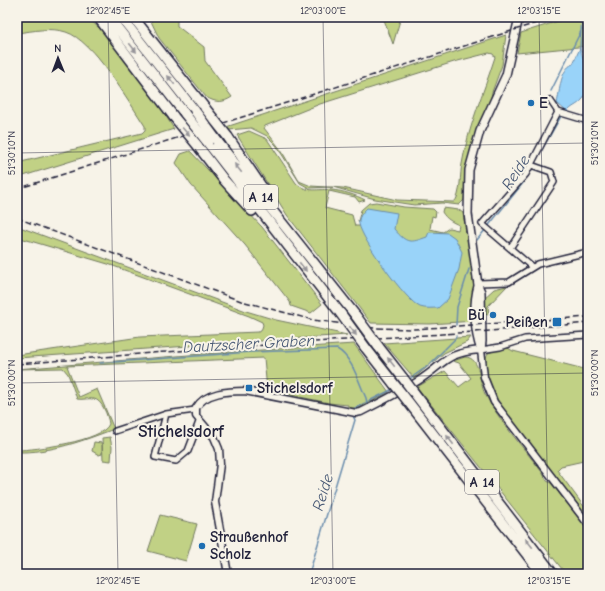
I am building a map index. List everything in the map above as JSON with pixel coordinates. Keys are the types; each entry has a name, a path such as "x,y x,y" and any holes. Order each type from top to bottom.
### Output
{"highway":[{"path":"90,17 117,43"},
{"path":"98,17 174,117 232,189 279,236"},
{"name":"A 14","path":"109,17 208,143 402,396 542,574"},
{"name":"A 14","path":"121,17 305,254 356,316 553,574"},
{"path":"133,17 228,137 305,254"},
{"path":"142,17 144,26 155,46"}],"main road":[{"path":"481,350 477,341 476,320 476,293 478,284 468,214 470,170 480,131 506,75 519,17"}],"street":[{"path":"550,100 561,113 588,121"},
{"path":"532,267 482,224 533,166 561,113"},
{"path":"510,248 554,182 551,172 533,166"},
{"path":"478,284 508,282 532,267 588,252"},
{"path":"115,431 166,414 195,410 201,401 230,391 245,391 356,414 413,384 446,358 462,352 500,347 525,339 588,335"},
{"path":"481,350 484,377 494,402 588,524"},
{"path":"195,410 199,422 214,437 219,449 220,464 215,502 228,574"},
{"path":"166,414 155,457 176,461 188,451 199,422"}],"green space":[{"path":"86,17 103,31 164,108 164,113 174,129 17,178 17,163 142,133 145,130 145,126 110,73 87,47 76,37 66,32 42,30 17,33 17,18"},
{"path":"149,17 177,17 177,26 204,47 205,61 232,97 219,102 206,97 159,38"},
{"path":"383,17 401,17 393,44"},
{"path":"571,17 588,17 588,46 517,53 521,33"},
{"path":"506,35 502,65 492,92 490,103 478,128 470,151 464,200 459,205 442,203 414,205 375,199 335,187 397,200 454,202 458,195 462,164 468,137 495,57 493,54 489,53 454,62 320,104 265,126 264,128 281,150 299,181 311,186 329,187 309,188 300,183 276,145 267,136 251,128 229,130 226,127"},
{"path":"249,131 267,139 296,183 300,186 309,190 340,191 365,200 359,202 355,197 329,191 325,208 352,215 355,226 361,226 413,301 422,240 414,243 407,242 358,221 361,210 369,203 376,202 404,207 433,209 436,212 435,217 432,216 430,229 443,232 449,228 458,230 459,225 445,217 442,212 443,208 459,210 463,213 474,279 475,321 429,324 371,323 287,215 237,135"},
{"path":"190,151 262,227 322,304 311,313 291,306 290,302 245,245 191,185 176,163 181,154"},
{"path":"17,226 246,311 276,320 347,335 17,358 17,355 140,337 258,332 261,331 263,325 262,322 249,316 108,264 17,237"},
{"path":"507,286 488,306 489,315 484,314 483,299 494,289"},
{"path":"471,337 467,342 444,353 414,378 384,343"},
{"path":"354,344 389,392 359,408 348,408 348,405 329,403 267,390 264,358 67,366 79,397 97,389 114,429 78,442 42,451 17,452 17,450 52,446 82,440 104,430 109,424 100,402 94,399 77,399 68,374 63,368 17,369 201,354"},
{"path":"506,347 513,351 588,370 588,460 561,466 557,470 588,512 588,519 497,400 491,387 487,371 486,358 488,353"},
{"path":"465,357 474,361 479,371 485,394 512,434 542,472 547,481 551,483 588,530 588,574 566,574 417,387 445,371 459,387 471,378 459,363 453,361"},
{"path":"110,437 112,447 111,461 103,460 102,438"},
{"path":"94,442 102,443 102,454 99,455 92,451"},
{"path":"160,515 197,524 186,561 148,551"}],"water":[{"path":"580,48 588,74 588,88 582,100 567,112 557,103 560,87 565,71 573,64"},
{"path":"367,208 397,213 394,229 406,240 413,241 427,237 429,232 448,233 455,238 462,252 459,269 448,299 438,308 422,308 413,302 385,269 368,243 359,224 362,213"}],"waterway":[{"name":"Reide","path":"580,48 582,17"},
{"path":"551,91 582,29"},
{"name":"Reide","path":"477,240 523,183 564,111"},
{"name":"Reide","path":"456,325 457,307 469,269"},
{"name":"Reide","path":"408,380 429,365 455,339 456,336"},
{"name":"Dautzscher Graben","path":"100,363 251,352 337,349 351,364 367,403"},
{"name":"Reide","path":"353,409 393,389"},
{"name":"Reide","path":"309,574 355,420 353,416"}],"railway":[{"path":"17,189 555,17"},
{"path":"17,218 241,301 313,320 375,328 414,329 588,317"},
{"path":"17,364 202,349 490,331 588,323"}],"place":[{"name":"E","path":"531,103"},
{"name":"Bü","path":"493,315"},
{"name":"Peißen","path":"557,322"},
{"name":"Stichelsdorf","path":"249,388"},
{"name":"Straußenhof Scholz","path":"202,546"}],"district":[{"name":"Stichelsdorf","path":"181,431"}]}
